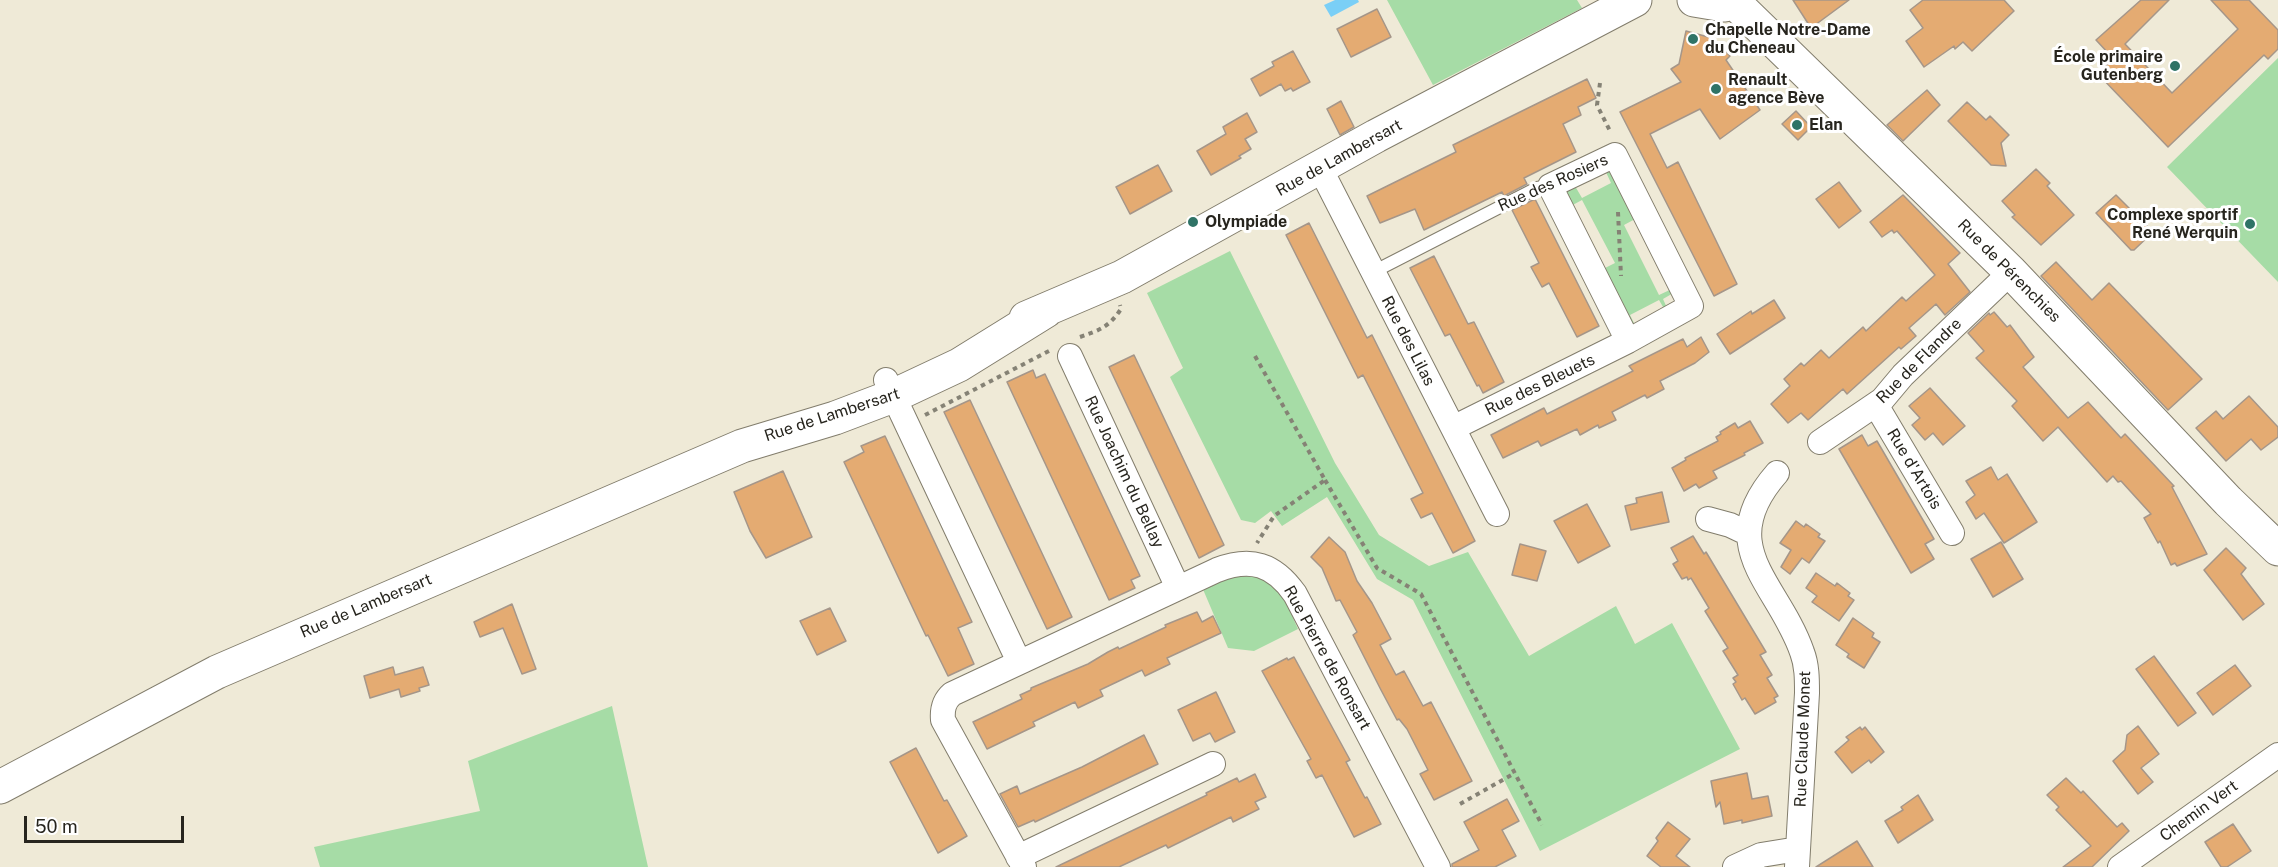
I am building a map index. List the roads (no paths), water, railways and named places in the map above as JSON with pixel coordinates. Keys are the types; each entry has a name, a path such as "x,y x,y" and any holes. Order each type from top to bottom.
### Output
{"main road":[{"path":"1694,0 1724,5 1733,1"},
{"name":"Rue de Lambersart","path":"0,788 217,672 742,446 767,436 895,400 959,365 1046,311 1122,277 1320,168 1636,1"},
{"name":"Rue de Pérenchies","path":"1733,1 2011,272 2220,493 2278,549"}],"street":[{"name":"Rue des Rosiers","path":"1551,186 1615,155 1691,306 1628,341"},
{"name":"Rue des Lilas","path":"1320,168 1497,514"},
{"path":"1551,186 1628,341"},
{"name":"Rue de Flandre","path":"1820,442 1875,405 1903,375 2011,272"},
{"name":"Rue des Bleuets","path":"1453,428 1628,341"},
{"name":"Rue Joachim du Bellay","path":"1067,348 1178,588"},
{"path":"895,400 1019,662"},
{"name":"Rue d'Artois","path":"1875,405 1953,533"},
{"name":"Rue Claude Monet","path":"1735,867 1761,855 1797,858 1807,693 1806,665 1799,643 1754,562 1749,534 1750,522 1758,497 1777,473"},
{"path":"1708,519 1730,525 1749,534"},
{"name":"Rue Pierre de Ronsart","path":"1178,588 1228,565 1250,563 1272,570 1287,583 1295,594 1438,867"},
{"path":"1178,588 952,694 946,699 943,720 1021,862 1213,764"},
{"name":"Chemin Vert","path":"2120,867 2278,754"}],"lane":[{"name":"Rue des Rosiers","path":"1372,272 1537,188 1551,186"}],"water":[{"path":"1335,0 1358,0 1359,2 1331,17 1324,5"}],"place":[{"name":"Chapelle Notre-Dame du Cheneau","path":"1693,39"},
{"name":"École primaire Gutenberg","path":"2175,66"},
{"name":"Renault agence Bève","path":"1716,89"},
{"name":"Elan","path":"1797,125"},
{"name":"Olympiade","path":"1193,222"},
{"name":"Complexe sportif René Werquin","path":"2250,224"}]}
